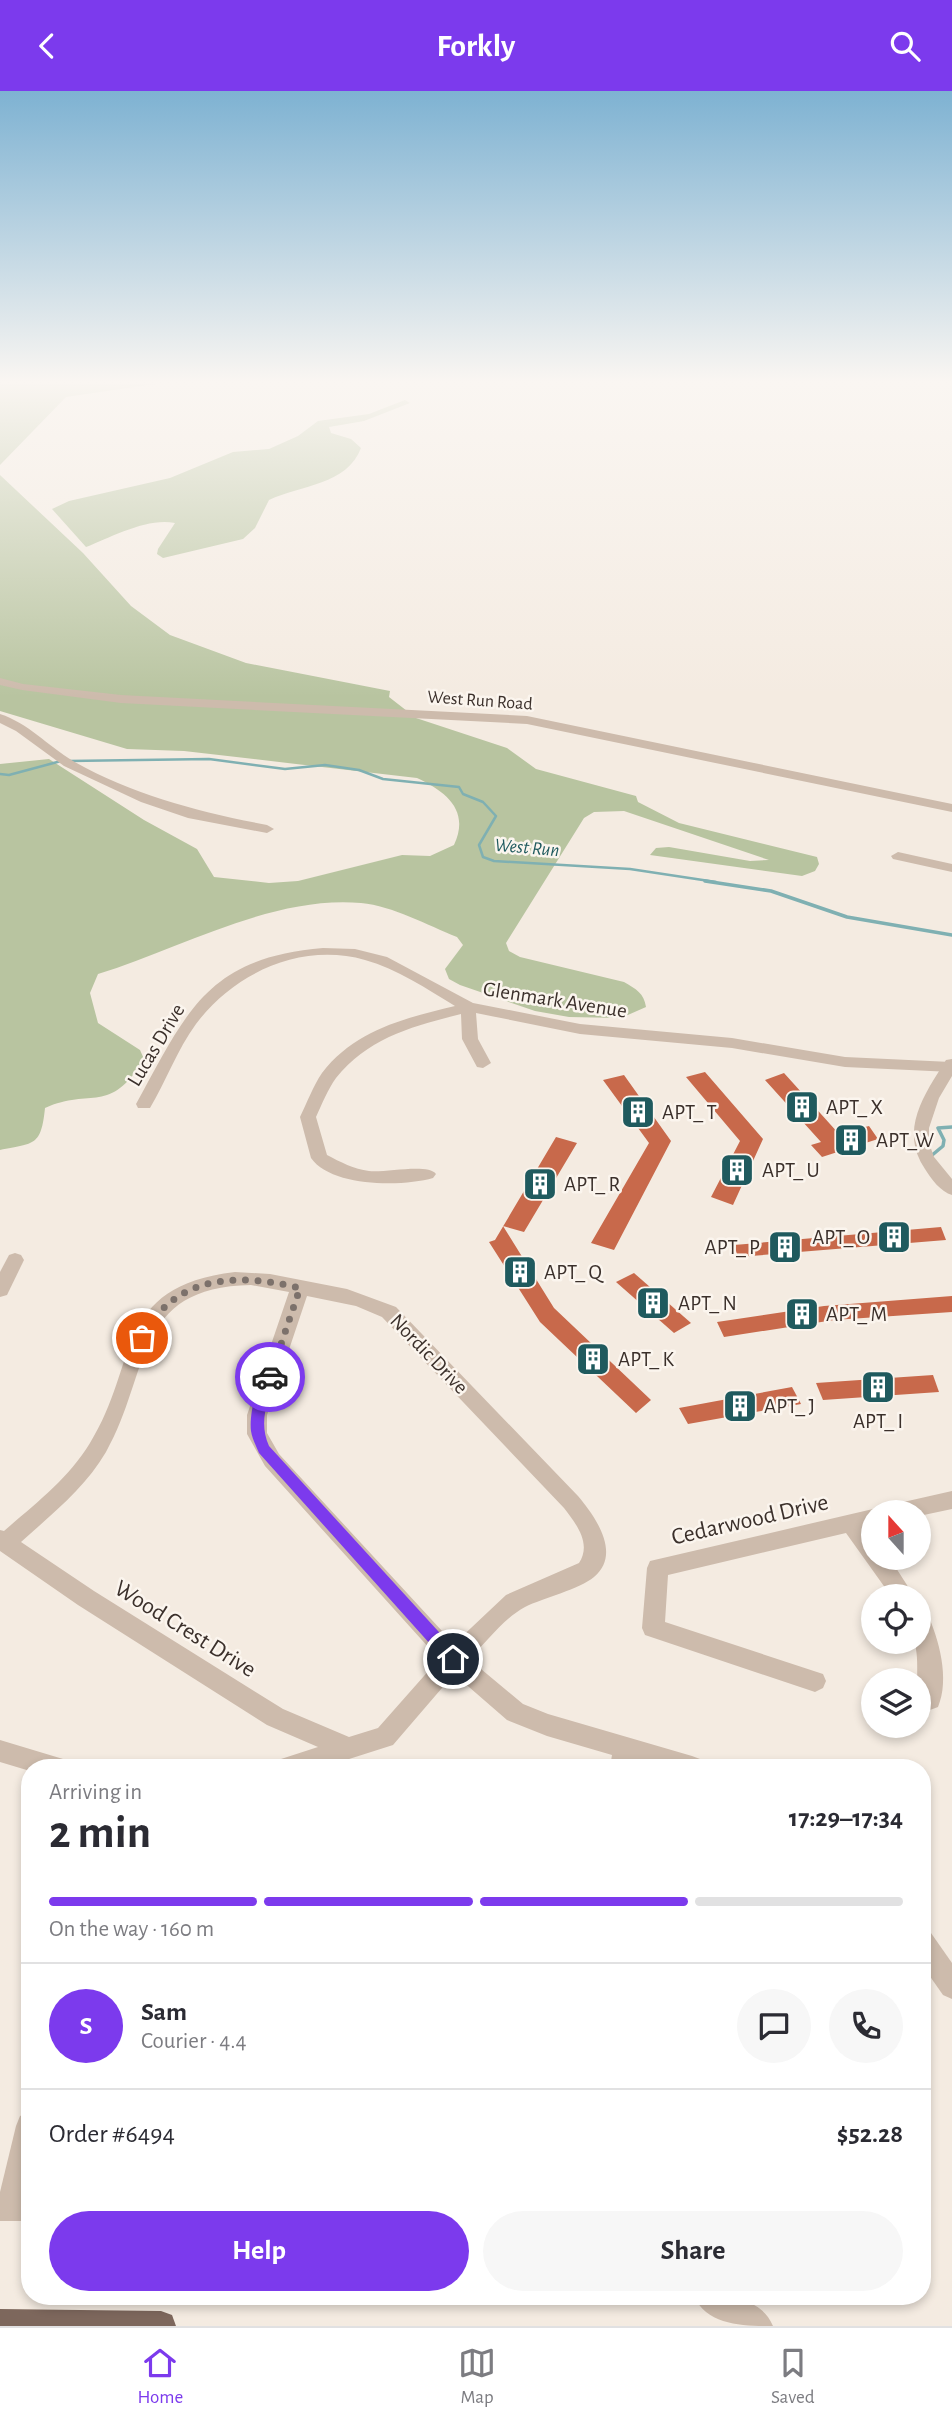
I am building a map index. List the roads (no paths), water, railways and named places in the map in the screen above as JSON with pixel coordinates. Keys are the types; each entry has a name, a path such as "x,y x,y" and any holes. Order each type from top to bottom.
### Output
{"main road":[{"path":"0,2324 161,2326"}],"street":[{"name":"West Run Road","path":"0,681 22,687 121,699 527,720 952,808"},
{"path":"0,717 64,760 146,799 193,814 267,829"},
{"path":"898,856 952,868"},
{"name":"Lucas Drive","path":"145,1104 190,1021 218,991 247,970 268,963 326,953 366,956 414,975 468,1007"},
{"path":"468,1007 470,1039 483,1063"},
{"name":"Glenmark Avenue","path":"427,1174 373,1180 342,1171 319,1158 308,1117 328,1077 356,1047 402,1024 468,1007 580,1030 725,1042 845,1062 951,1065"},
{"path":"951,1065 922,1116 919,1139 929,1164 952,1189"},
{"path":"0,1290 15,1260"},
{"name":"Nordic Drive","path":"3,1541 80,1473 99,1448 151,1320 165,1305 187,1291 214,1282 242,1278 354,1296 389,1312 587,1522 594,1540 595,1557 587,1570 514,1602 453,1659 385,1737 317,1759"},
{"path":"300,1288 257,1415 257,1434 272,1460 453,1659 515,1711 623,1758"},
{"path":"931,1505 952,1500"},
{"name":"Cedarwood Drive","path":"816,1681 653,1628 658,1568 861,1521"},
{"path":"852,1524 861,1537"},
{"name":"Wood Crest Drive","path":"3,1541 119,1619 275,1717 351,1749"},
{"path":"0,1751 28,1759"},
{"path":"931,1956 952,1986"},
{"path":"14,2207 21,2172"},
{"path":"724,2305 758,2326"}],"waterway":[{"name":"West Run","path":"69,761 209,759 285,769 325,765 359,770 383,779 459,787 463,794 483,802 496,816 479,845 483,857 494,861 630,869 716,882"},
{"name":"West Run","path":"0,774 9,775 61,761"},
{"name":"West Run","path":"705,881 771,891 847,917 952,935"},
{"path":"931,1156 943,1146 944,1140 938,1128 952,1127"}],"place":[{"name":"APT_ X","path":"802,1107"},
{"name":"APT_ T","path":"638,1112"},
{"name":"APT_W","path":"851,1140"},
{"name":"APT_ U","path":"737,1170"},
{"name":"APT_ R","path":"540,1184"},
{"name":"APT_ O","path":"894,1237"},
{"name":"APT_ P","path":"785,1247"},
{"name":"APT_ Q","path":"520,1272"},
{"name":"APT_ N","path":"653,1303"},
{"name":"APT_ M","path":"802,1314"},
{"name":"APT_ K","path":"593,1359"},
{"name":"APT_ I","path":"878,1387"},
{"name":"APT_ J","path":"740,1406"}]}
